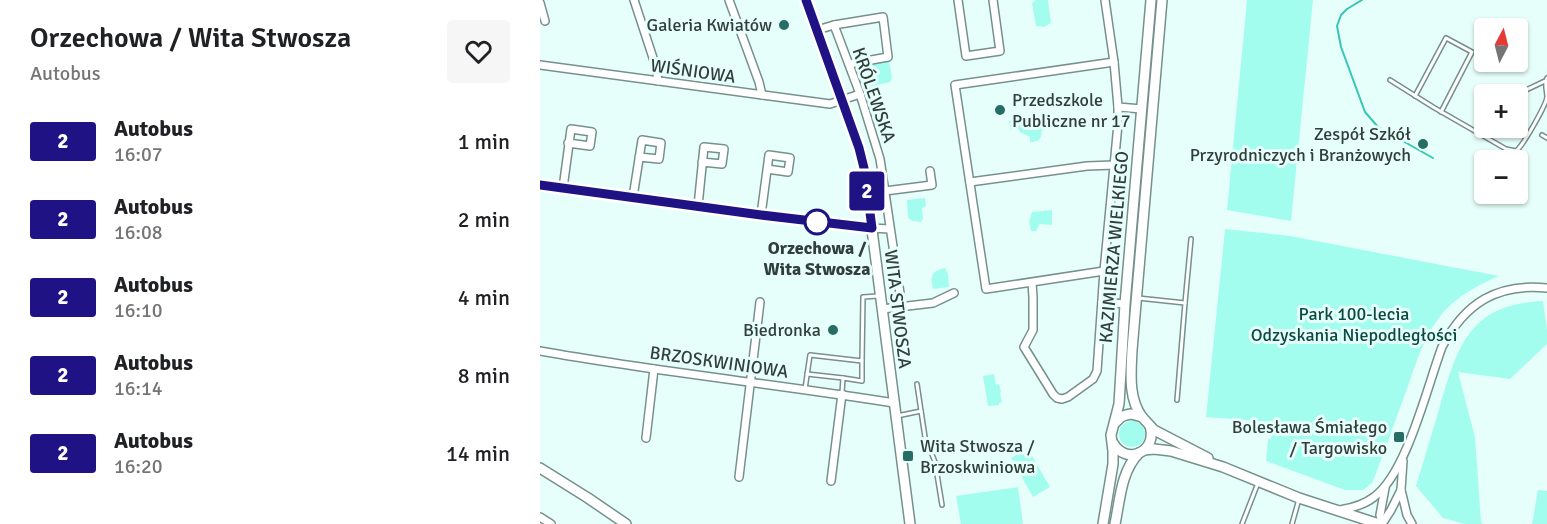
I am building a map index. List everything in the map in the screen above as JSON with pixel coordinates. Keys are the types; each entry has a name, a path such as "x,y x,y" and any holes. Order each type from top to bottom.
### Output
{"main road":[{"name":"WITA STWOSZA","path":"806,0 843,100 861,158 910,524"},
{"name":"KAZIMIERZA WIELKIEGO","path":"1114,424 1119,404 1125,304 1151,0"},
{"name":"KAZIMIERZA WIELKIEGO","path":"1142,417 1136,408 1132,383 1132,350 1162,0"},
{"path":"1103,524 1113,464 1111,435 1117,420 1126,415 1142,417 1154,430 1223,467"},
{"path":"1114,524 1126,472 1133,459 1151,441 1149,424"},
{"path":"1112,440 1118,450 1123,453 1134,455 1154,449 1171,451 1223,467 1299,498 1381,524"},
{"path":"540,468 626,524"}],"street":[{"path":"634,0 656,67 658,81"},
{"path":"729,0 762,95"},
{"path":"958,0 966,56 1000,51 993,0"},
{"path":"1032,283 1033,330 1024,347 1057,398 1062,399 1093,379 1097,370 1118,124 1114,62 1105,0"},
{"path":"540,3 545,21"},
{"path":"817,30 883,17 888,57 849,64"},
{"name":"KRÓLEWSKA","path":"834,25 860,94 880,159 902,307"},
{"path":"1104,272 986,289 956,85 1114,62"},
{"name":"WIŚNIOWA","path":"540,65 830,104 860,94"},
{"path":"1118,107 1143,109"},
{"path":"563,188 568,143"},
{"path":"633,197 639,157"},
{"path":"698,206 702,162"},
{"path":"970,182 1087,166 1114,165"},
{"path":"761,215 767,169"},
{"path":"885,191 932,185 930,171"},
{"path":"540,185 761,215 890,229"},
{"path":"1335,510 1367,502 1381,491 1403,459 1442,347 1450,331 1464,314 1482,300 1499,292 1516,288 1547,288"},
{"path":"882,309 933,303 954,293"},
{"path":"739,477 760,302"},
{"path":"1102,302 1125,304"},
{"name":"BRZOSKWINIOWA","path":"540,351 582,359 894,403"},
{"path":"646,438 654,369"},
{"path":"831,481 842,394"},
{"path":"1403,459 1401,490 1407,515 1412,524"},
{"path":"1381,524 1380,515 1387,483"},
{"path":"1381,524 1401,490"},
{"path":"540,516 551,524"}],"lane":[{"path":"1415,96 1446,38 1472,52 1441,112"},
{"path":"1390,80 1506,149 1516,150 1522,144 1547,99 1546,79 1528,89"},
{"path":"1542,135 1547,138"},
{"path":"1177,400 1191,239"},
{"path":"807,374 862,381 863,297 880,296"},
{"path":"1136,298 1185,303"},
{"path":"805,389 810,355 862,361"},
{"path":"842,394 843,378"},
{"path":"917,384 925,436 934,462 942,505"},
{"path":"896,416 921,411"},
{"path":"1242,524 1258,481"},
{"path":"1292,524 1299,498"}],"green space":[{"path":"1036,0 1048,0 1051,23 1044,27 1036,26 1032,3"},
{"path":"1247,0 1313,0 1291,221 1227,210"},
{"path":"889,61 892,78 890,82 868,87 863,66"},
{"path":"1039,115 1042,133 1039,139 1030,142 1030,137 1018,129 1011,130 1009,121"},
{"path":"925,198 926,207 922,208 921,222 908,218 907,200"},
{"path":"1052,210 1052,225 1040,224 1036,231 1031,231 1029,222 1032,212"},
{"name":"Park 100-lecia Odzyskania Niepodległości","path":"1225,229 1290,236 1499,276 1461,296 1430,331 1372,483 1363,490 1345,490 1266,461 1272,422 1206,417"},
{"path":"945,268 949,287 933,289 934,273"},
{"path":"1543,301 1547,344 1510,379 1458,372 1475,437 1481,522 1483,524 1465,524 1443,518 1416,486 1453,364 1471,332 1483,319 1499,310 1518,304"},
{"path":"994,374 996,385 999,384 1002,402 999,405 988,406 983,376"},
{"path":"1132,421 1141,425 1145,434 1141,443 1132,447 1123,443 1119,434 1123,425"},
{"path":"1028,449 1050,487 1033,497 1011,458"},
{"path":"1018,487 1023,524 961,524 956,496"},
{"path":"1538,490 1547,491 1547,524 1532,524"}],"waterway":[{"path":"1362,0 1341,15 1337,26 1341,47 1365,112 1378,127 1433,158"}],"bus line":[{"name":"2","path":"540,185 872,228 859,148 806,0"}],"place":[{"name":"Galeria Kwiatów","path":"784,25"},
{"name":"Przedszkole Publiczne nr 17","path":"1000,110"},
{"name":"Zespół Szkół Przyrodniczych i Branżowych","path":"1423,144"},
{"name":"Orzechowa / Wita Stwosza","path":"817,222"},
{"name":"Biedronka","path":"833,330"},
{"name":"Bolesława Śmiałego / Targowisko","path":"1399,437"},
{"name":"Wita Stwosza / Brzoskwiniowa","path":"908,456"}]}
